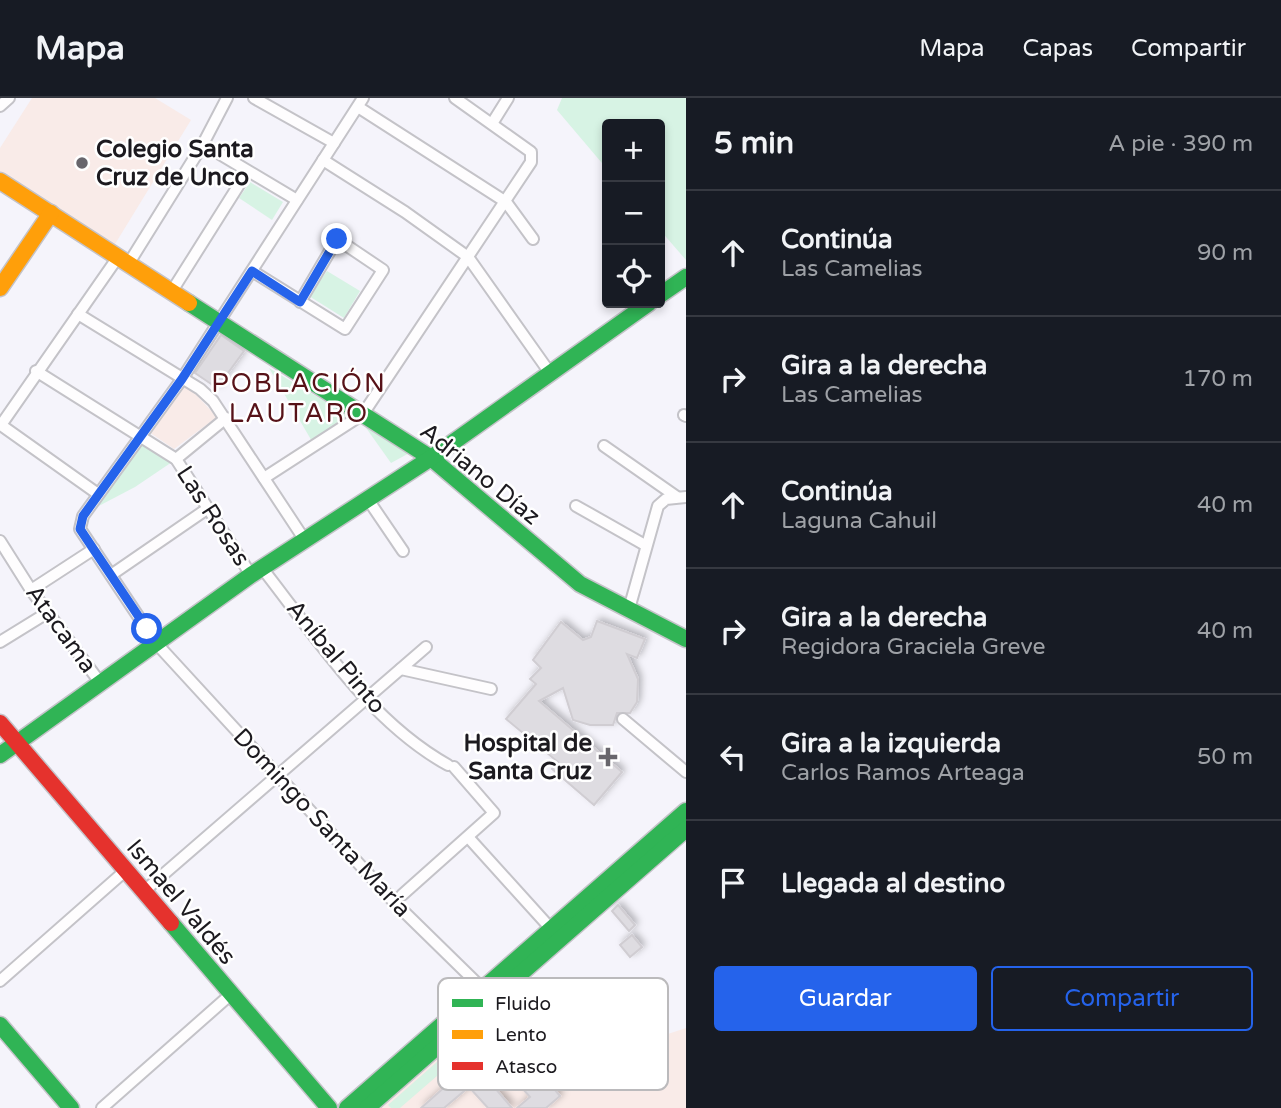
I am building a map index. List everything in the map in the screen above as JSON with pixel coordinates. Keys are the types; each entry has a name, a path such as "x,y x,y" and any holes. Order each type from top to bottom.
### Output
{"main road":[{"name":"Adriano Díaz","path":"0,181 431,458 580,584 686,639"},
{"path":"2,282 51,213"},
{"path":"665,292 686,277"},
{"path":"0,755 99,681 304,539 431,458 642,308"},
{"name":"Ismael Valdés","path":"0,723 328,1108"},
{"path":"506,978 686,811"},
{"path":"555,935 686,829"},
{"path":"0,1025 71,1108"},
{"path":"347,1108 438,1034"},
{"path":"367,1108 438,1041"}],"street":[{"path":"0,106 9,98"},
{"path":"227,98 203,144 123,260 78,314 1,425 98,495 182,379 362,100 506,202 533,239"},
{"path":"254,98 334,143"},
{"path":"264,478 363,414 531,162 531,152 456,98"},
{"path":"492,122 508,98"},
{"path":"203,144 297,200"},
{"path":"323,160 405,212 468,257 550,373"},
{"path":"172,291 247,172"},
{"path":"252,271 300,302 345,329 383,270 337,239 300,302"},
{"path":"78,314 200,389 226,418 304,539"},
{"name":"Las Rosas","path":"36,372 176,459 207,509 257,572"},
{"path":"176,459 226,418"},
{"path":"604,446 681,497"},
{"name":"Domingo Santa María","path":"98,495 83,516 80,529 156,643 394,902 472,978"},
{"path":"629,609 658,506 666,499 681,497"},
{"path":"367,498 403,551"},
{"path":"576,506 645,545"},
{"path":"111,575 207,509"},
{"name":"Atacama","path":"2,548 99,681"},
{"path":"31,590 94,549"},
{"name":"Aníbal Pinto","path":"257,572 364,698 432,756 451,766 494,813 468,837"},
{"path":"0,642 47,613"},
{"path":"143,892 277,773 426,647"},
{"path":"401,669 491,689"},
{"path":"623,719 686,772"},
{"path":"402,895 468,837 555,935"},
{"path":"0,981 125,871"},
{"path":"102,1108 230,995"}],"shaded area":[{"name":"Colegio Santa Cruz de Unco","path":"32,98 155,98 191,120 112,249 0,178 0,148"},
{"path":"189,387 217,417 174,449 149,432 182,388"},
{"path":"686,1028 686,1108 380,1108 438,1057 438,1090 668,1090 668,1034"}],"green space":[{"path":"562,98 686,98 686,260 665,236 665,119 602,119 602,163 557,110"},
{"path":"250,182 283,202 272,220 239,198"},
{"path":"327,271 360,291 344,318 309,296"},
{"path":"269,368 351,417 313,443"},
{"path":"364,425 413,451 391,463"},
{"path":"141,442 172,462 135,487 93,509"},
{"path":"438,1061 438,1075 400,1108 391,1108 388,1105"}],"building":[{"path":"221,335 244,351 217,388 195,373"},
{"path":"597,621 645,639 637,658 627,654 638,679 637,702 630,713 617,713 613,725 590,725 573,720 563,688 539,701 622,772 594,805 552,769 558,762 506,719 536,684 530,679 541,668 533,660 561,622 583,640 591,637"},
{"path":"618,905 635,925 629,931 612,911"},
{"path":"632,935 642,947 630,957 620,945"},
{"path":"441,1090 465,1090 444,1108 421,1108"},
{"path":"472,1090 497,1090 512,1108 488,1108"},
{"path":"524,1090 555,1090 560,1096 546,1108 517,1108 530,1097"}],"traffic: fast":[{"path":"665,292 686,277"},
{"path":"189,303 431,458 580,584 686,639"},
{"path":"0,755 251,575 431,458 642,308"},
{"path":"495,978 686,811"},
{"path":"516,978 686,829"},
{"path":"171,923 329,1108"},
{"path":"0,1025 71,1108"},
{"path":"347,1108 438,1028"},
{"path":"367,1108 438,1046"}],"traffic: slow":[{"path":"0,181 189,303"},
{"path":"0,288 51,213"}],"traffic: jam":[{"path":"0,723 171,923"}],"place":[{"name":"Colegio Santa Cruz de Unco","path":"82,163"},
{"name":"Hospital de Santa Cruz","path":"608,757"}],"district":[{"name":"POBLACIÓN LAUTARO","path":"299,398"}],"route":[{"path":"147,629 80,529 83,516 182,379 252,271 300,302 337,239"}]}
